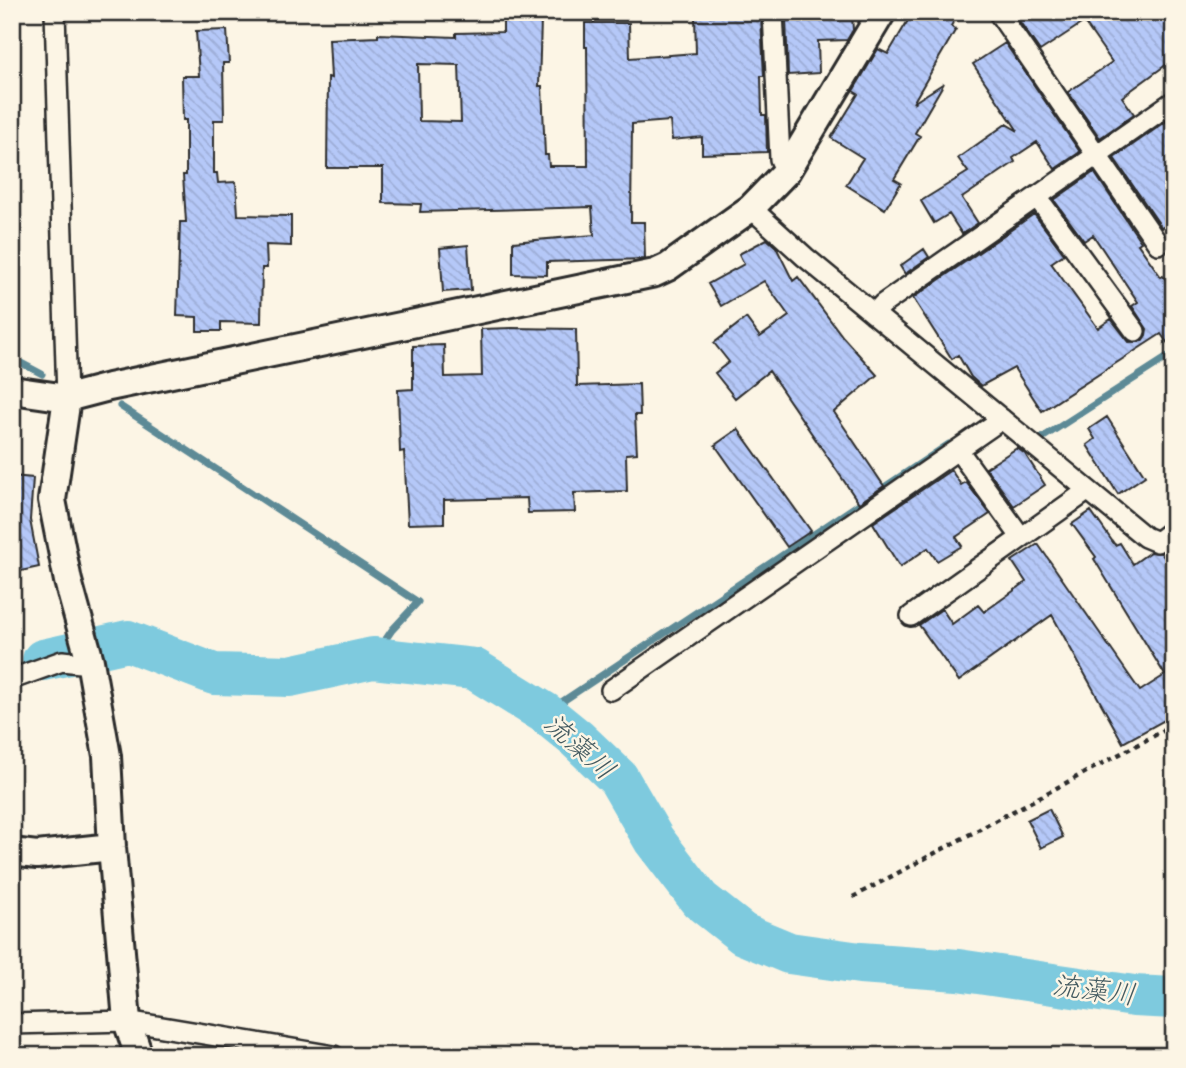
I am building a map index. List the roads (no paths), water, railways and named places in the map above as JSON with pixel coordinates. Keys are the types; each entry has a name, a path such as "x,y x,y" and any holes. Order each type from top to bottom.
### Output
{"street":[{"path":"55,12 67,398 52,500 68,581 90,663 107,756 111,847 127,1021 139,1056"},
{"path":"774,12 780,159 786,172"},
{"path":"12,390 67,398 655,273 668,267 751,208 786,172 882,12"},
{"path":"998,12 1158,244"},
{"path":"874,314 883,304 1174,102"},
{"path":"1037,197 1135,331"},
{"path":"751,208 1087,491 1151,540 1157,542 1174,529"},
{"path":"611,690 1002,419"},
{"path":"958,450 1021,537"},
{"path":"911,616 1087,491"},
{"path":"12,679 62,661 90,663"},
{"path":"12,852 37,855 111,847"},
{"path":"12,1024 127,1021 334,1056"}],"waterway":[{"path":"1042,438 1174,353"},
{"path":"12,358 42,374"},
{"path":"120,406 418,602 392,630 373,658"},
{"path":"545,713 949,444"},
{"name":"流藻川","path":"43,660 128,641 214,674 290,676 373,658 474,669 545,713 618,778 654,840 700,900 743,934 789,953 860,963 958,970 1134,996 1174,998"}]}
